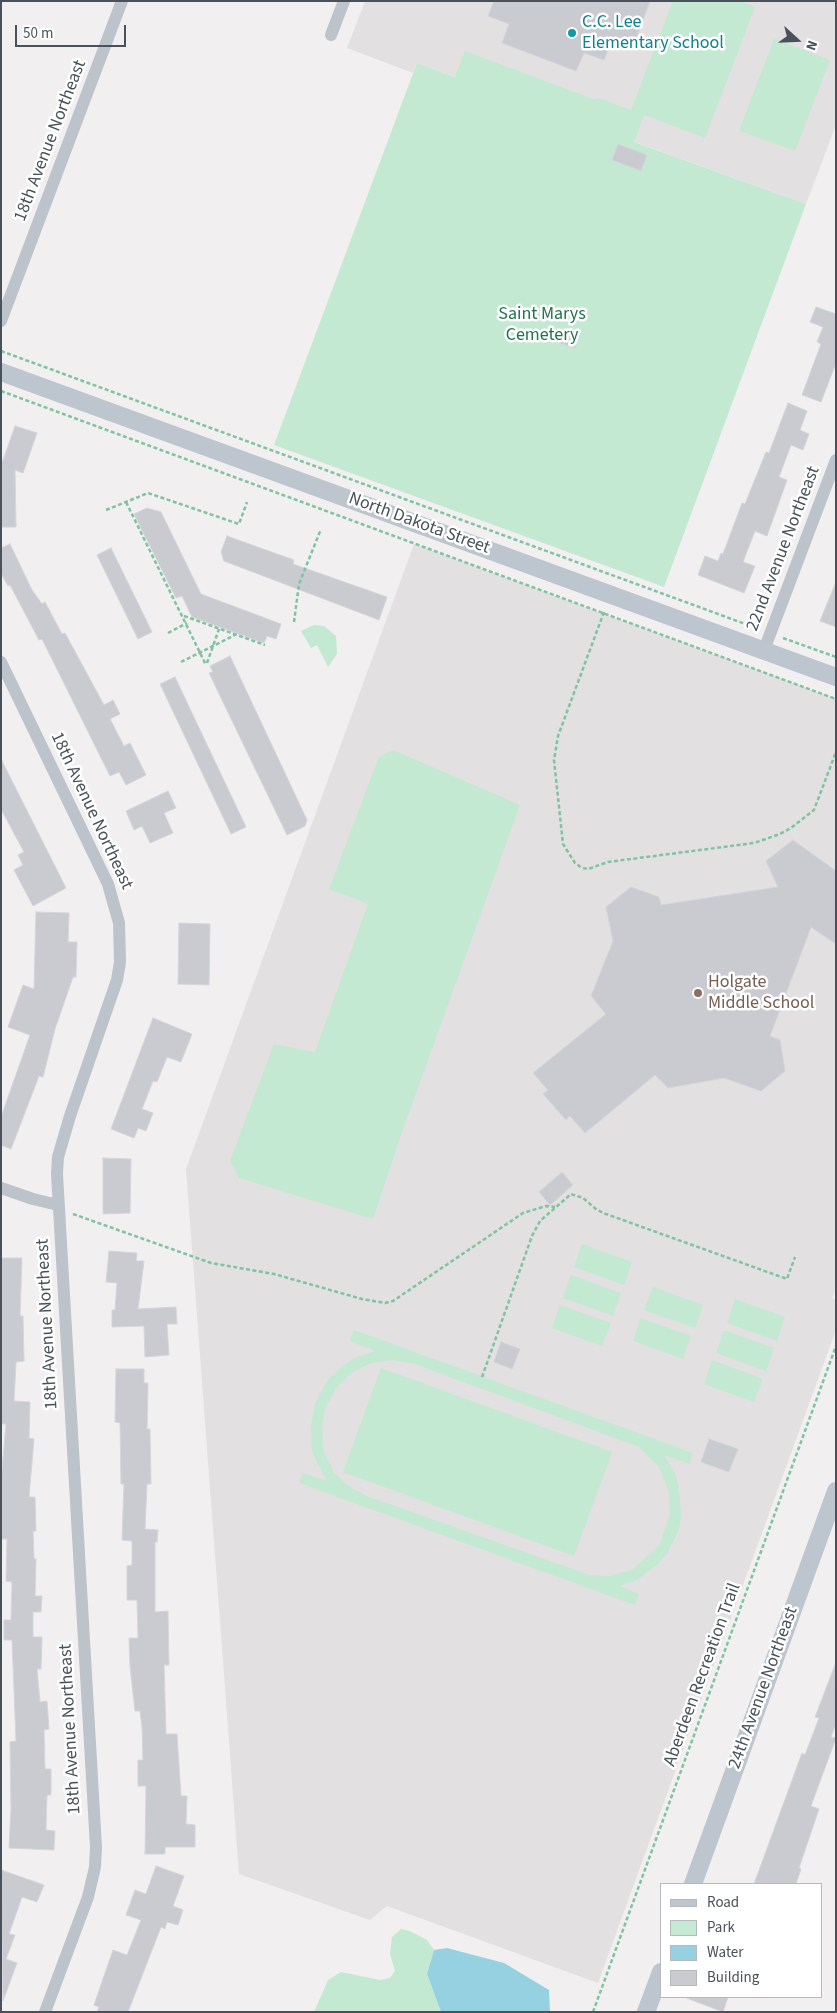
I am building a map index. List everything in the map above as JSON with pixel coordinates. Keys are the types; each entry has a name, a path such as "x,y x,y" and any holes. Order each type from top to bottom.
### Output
{"street":[{"name":"18th Avenue Northeast","path":"1,320 122,1"},
{"path":"331,35 344,1"},
{"name":"North Dakota Street","path":"1,372 836,677"},
{"name":"22nd Avenue Northeast","path":"764,650 836,460"},
{"name":"18th Avenue Northeast","path":"1,662 108,884 119,923 120,962 117,980 70,1116 58,1157 58,1205 96,1847 95,1867 88,1897 45,2012"},
{"path":"1,1188 58,1205"},
{"name":"24th Avenue Northeast","path":"693,1883 835,1493"},
{"path":"646,2012 660,1975"}],"path":[{"path":"1,351 836,657"},
{"path":"1,391 836,699"},
{"path":"106,510 148,493 239,524 247,502"},
{"path":"126,502 206,664 219,629"},
{"path":"294,622 299,584 321,529"},
{"path":"603,613 558,736 554,760 563,844 575,863 582,868 588,869 608,862 754,843 780,834 814,810 836,752"},
{"path":"183,615 265,645"},
{"path":"168,632 187,623"},
{"path":"181,662 235,635"},
{"path":"482,1376 532,1236 540,1222 570,1194 584,1198 597,1210 606,1214 787,1279 795,1257"},
{"path":"58,1205 75,1215 211,1263 274,1274 362,1299 384,1303 393,1301 523,1213 546,1206 555,1206"},
{"name":"Aberdeen Recreation Trail","path":"593,2012 836,1346"}],"shaded area":[{"path":"365,1 836,1 836,125 806,204 417,63 413,73 347,48"},
{"path":"414,544 836,699 836,1289 832,1298 836,1300 836,1330 598,1983 387,1906 370,1920 239,1874 186,1169"}],"green space":[{"name":"Saint Marys Cemetery","path":"673,1 740,1 755,7 705,138 644,115 634,142 806,204 664,587 274,445 417,63 455,77 465,51 593,99 599,98 631,110"},
{"path":"774,39 830,60 795,151 739,131"},
{"path":"314,625 324,626 336,636 337,654 328,667 317,645 311,648 301,631"},
{"path":"393,750 520,805 402,1132 373,1219 239,1178 230,1161 274,1044 315,1052 368,904 329,889 379,757"},
{"path":"582,1244 632,1262 624,1285 574,1267"},
{"path":"571,1275 621,1293 613,1316 563,1298"},
{"path":"653,1287 703,1305 695,1328 644,1310"},
{"path":"735,1299 785,1317 777,1341 727,1323"},
{"path":"560,1305 611,1323 602,1346 552,1328"},
{"path":"641,1318 691,1336 683,1359 633,1341"},
{"path":"354,1330 693,1453 689,1464 664,1455 675,1473 679,1490 681,1516 679,1529 668,1552 659,1563 637,1580 619,1586 639,1594 635,1605 299,1483 303,1473 327,1481 312,1452 311,1426 315,1404 327,1381 345,1364 355,1358 375,1351 350,1341","holes":["393,1360 415,1364 639,1447 659,1467 669,1492 670,1515 659,1546 632,1570 609,1576 589,1575 367,1496 350,1487 334,1473 323,1449 322,1426 325,1408 336,1388 351,1373 371,1363"]},
{"path":"724,1330 774,1348 766,1371 716,1353"},
{"path":"712,1360 763,1379 754,1402 704,1384"},
{"path":"381,1368 612,1452 574,1556 343,1472"},
{"path":"401,1929 410,1931 427,1940 434,1950 427,1974 441,2012 314,2012 328,1980 341,1972 380,1980 390,1978 395,1971 390,1954 392,1937"}],"water":[{"path":"447,1948 504,1963 549,1990 550,2012 441,2012 427,1974 434,1950"}],"building":[{"name":"C.C. Lee Elementary School","path":"494,1 650,1 632,50 611,42 604,60 584,53 576,71 502,43 509,24 488,16"},
{"path":"618,144 647,155 641,171 612,160"},
{"path":"816,307 836,314 836,363 821,402 802,395 821,344 817,342 823,327 810,322"},
{"path":"558,328 579,336 575,348 554,341"},
{"path":"788,403 807,411 800,430 809,434 803,450 791,445 779,477 787,480 767,536 755,531 743,562 755,566 744,593 698,575 705,556 718,561 721,553 723,554 742,503 745,504 766,452 769,453"},
{"path":"15,426 37,433 23,473 15,470 16,527 1,527 1,466"},
{"path":"147,508 161,512 201,594 281,624 276,639 267,636 264,643 192,617 182,596 176,598 134,514"},
{"path":"227,536 294,560 293,564 387,597 379,620 224,561 221,552"},
{"path":"10,544 32,590 42,604 45,602 62,634 65,633 104,705 113,700 120,714 110,719 124,746 130,743 146,775 126,785 119,772 110,776 42,639 39,640 10,585 8,586 1,573 1,548"},
{"path":"111,548 152,632 138,639 97,555"},
{"path":"836,582 836,627 820,621"},
{"path":"230,656 307,820 305,826 287,835 209,673 213,672 210,666"},
{"path":"175,677 246,827 231,834 160,684"},
{"path":"1,759 66,888 33,906 14,870 23,865 18,855 24,852 1,809"},
{"path":"168,791 176,808 164,813 173,833 150,843 142,826 134,830 126,811"},
{"name":"Holgate Middle School","path":"793,840 836,871 836,944 811,927 770,1036 780,1040 785,1071 761,1091 724,1078 668,1088 655,1075 585,1133 570,1116 566,1120 543,1094 548,1090 533,1073 606,1014 591,996 613,941 606,907 631,887 659,897 661,905 778,887 766,861"},
{"path":"36,912 69,913 68,942 77,942 76,977 73,977 55,1029 43,1077 39,1076 11,1149 1,1145 1,1117 30,1035 8,1027 23,985 34,989"},
{"path":"179,923 210,924 209,985 178,984"},
{"path":"153,1018 192,1034 181,1062 167,1057 157,1082 153,1081 142,1109 153,1113 146,1131 138,1128 134,1138 111,1129"},
{"path":"103,1158 131,1159 130,1213 103,1214"},
{"path":"562,1172 573,1185 550,1205 539,1192"},
{"path":"109,1251 137,1253 136,1261 144,1261 138,1309 176,1307 177,1324 167,1324 169,1355 145,1357 144,1326 112,1327 112,1310 115,1310 117,1283 106,1282"},
{"path":"1,1258 22,1258 20,1316 23,1316 24,1361 16,1362 14,1401 30,1402 29,1438 34,1439 29,1497 35,1497 36,1531 33,1531 34,1559 36,1559 35,1596 42,1596 41,1612 33,1612 33,1637 42,1637 41,1669 37,1669 40,1702 47,1701 49,1729 44,1730 45,1769 51,1769 51,1795 47,1795 46,1830 55,1831 54,1850 9,1848 11,1808 10,1742 16,1741 12,1640 4,1640 4,1620 11,1620 12,1582 6,1581 7,1539 1,1539 1,1482 6,1424 1,1424"},
{"path":"501,1342 520,1349 512,1369 494,1362"},
{"path":"116,1369 144,1369 144,1383 148,1383 147,1429 150,1429 151,1484 147,1484 145,1529 158,1530 157,1542 155,1542 155,1612 168,1611 169,1665 164,1665 166,1734 177,1734 181,1796 187,1796 186,1824 195,1825 195,1847 165,1847 165,1854 145,1854 146,1786 138,1786 138,1760 143,1760 142,1727 140,1711 135,1711 129,1638 138,1638 137,1600 127,1600 127,1566 132,1565 132,1541 122,1540 124,1484 121,1484 120,1423 115,1422"},
{"path":"709,1439 738,1449 729,1472 701,1462"},
{"path":"835,1665 836,1724 831,1737 836,1738 811,1806 819,1809 799,1868 801,1869 796,1883 754,1883 802,1753 805,1755 819,1718 815,1717"},
{"path":"156,1866 184,1876 173,1906 183,1910 178,1925 167,1922 165,1929 161,1927 128,2012 97,2012 99,2007 94,2005 113,1950 127,1955 141,1920 126,1915 135,1890 146,1894"},
{"path":"1,1870 44,1885 37,1902 22,1897 9,1934 15,1935 6,1959 17,1963 3,2001"},
{"path":"687,1998 728,1998 723,2012"}],"place":[{"name":"C.C. Lee Elementary School","path":"572,33"},
{"name":"Holgate Middle School","path":"698,993"}]}
